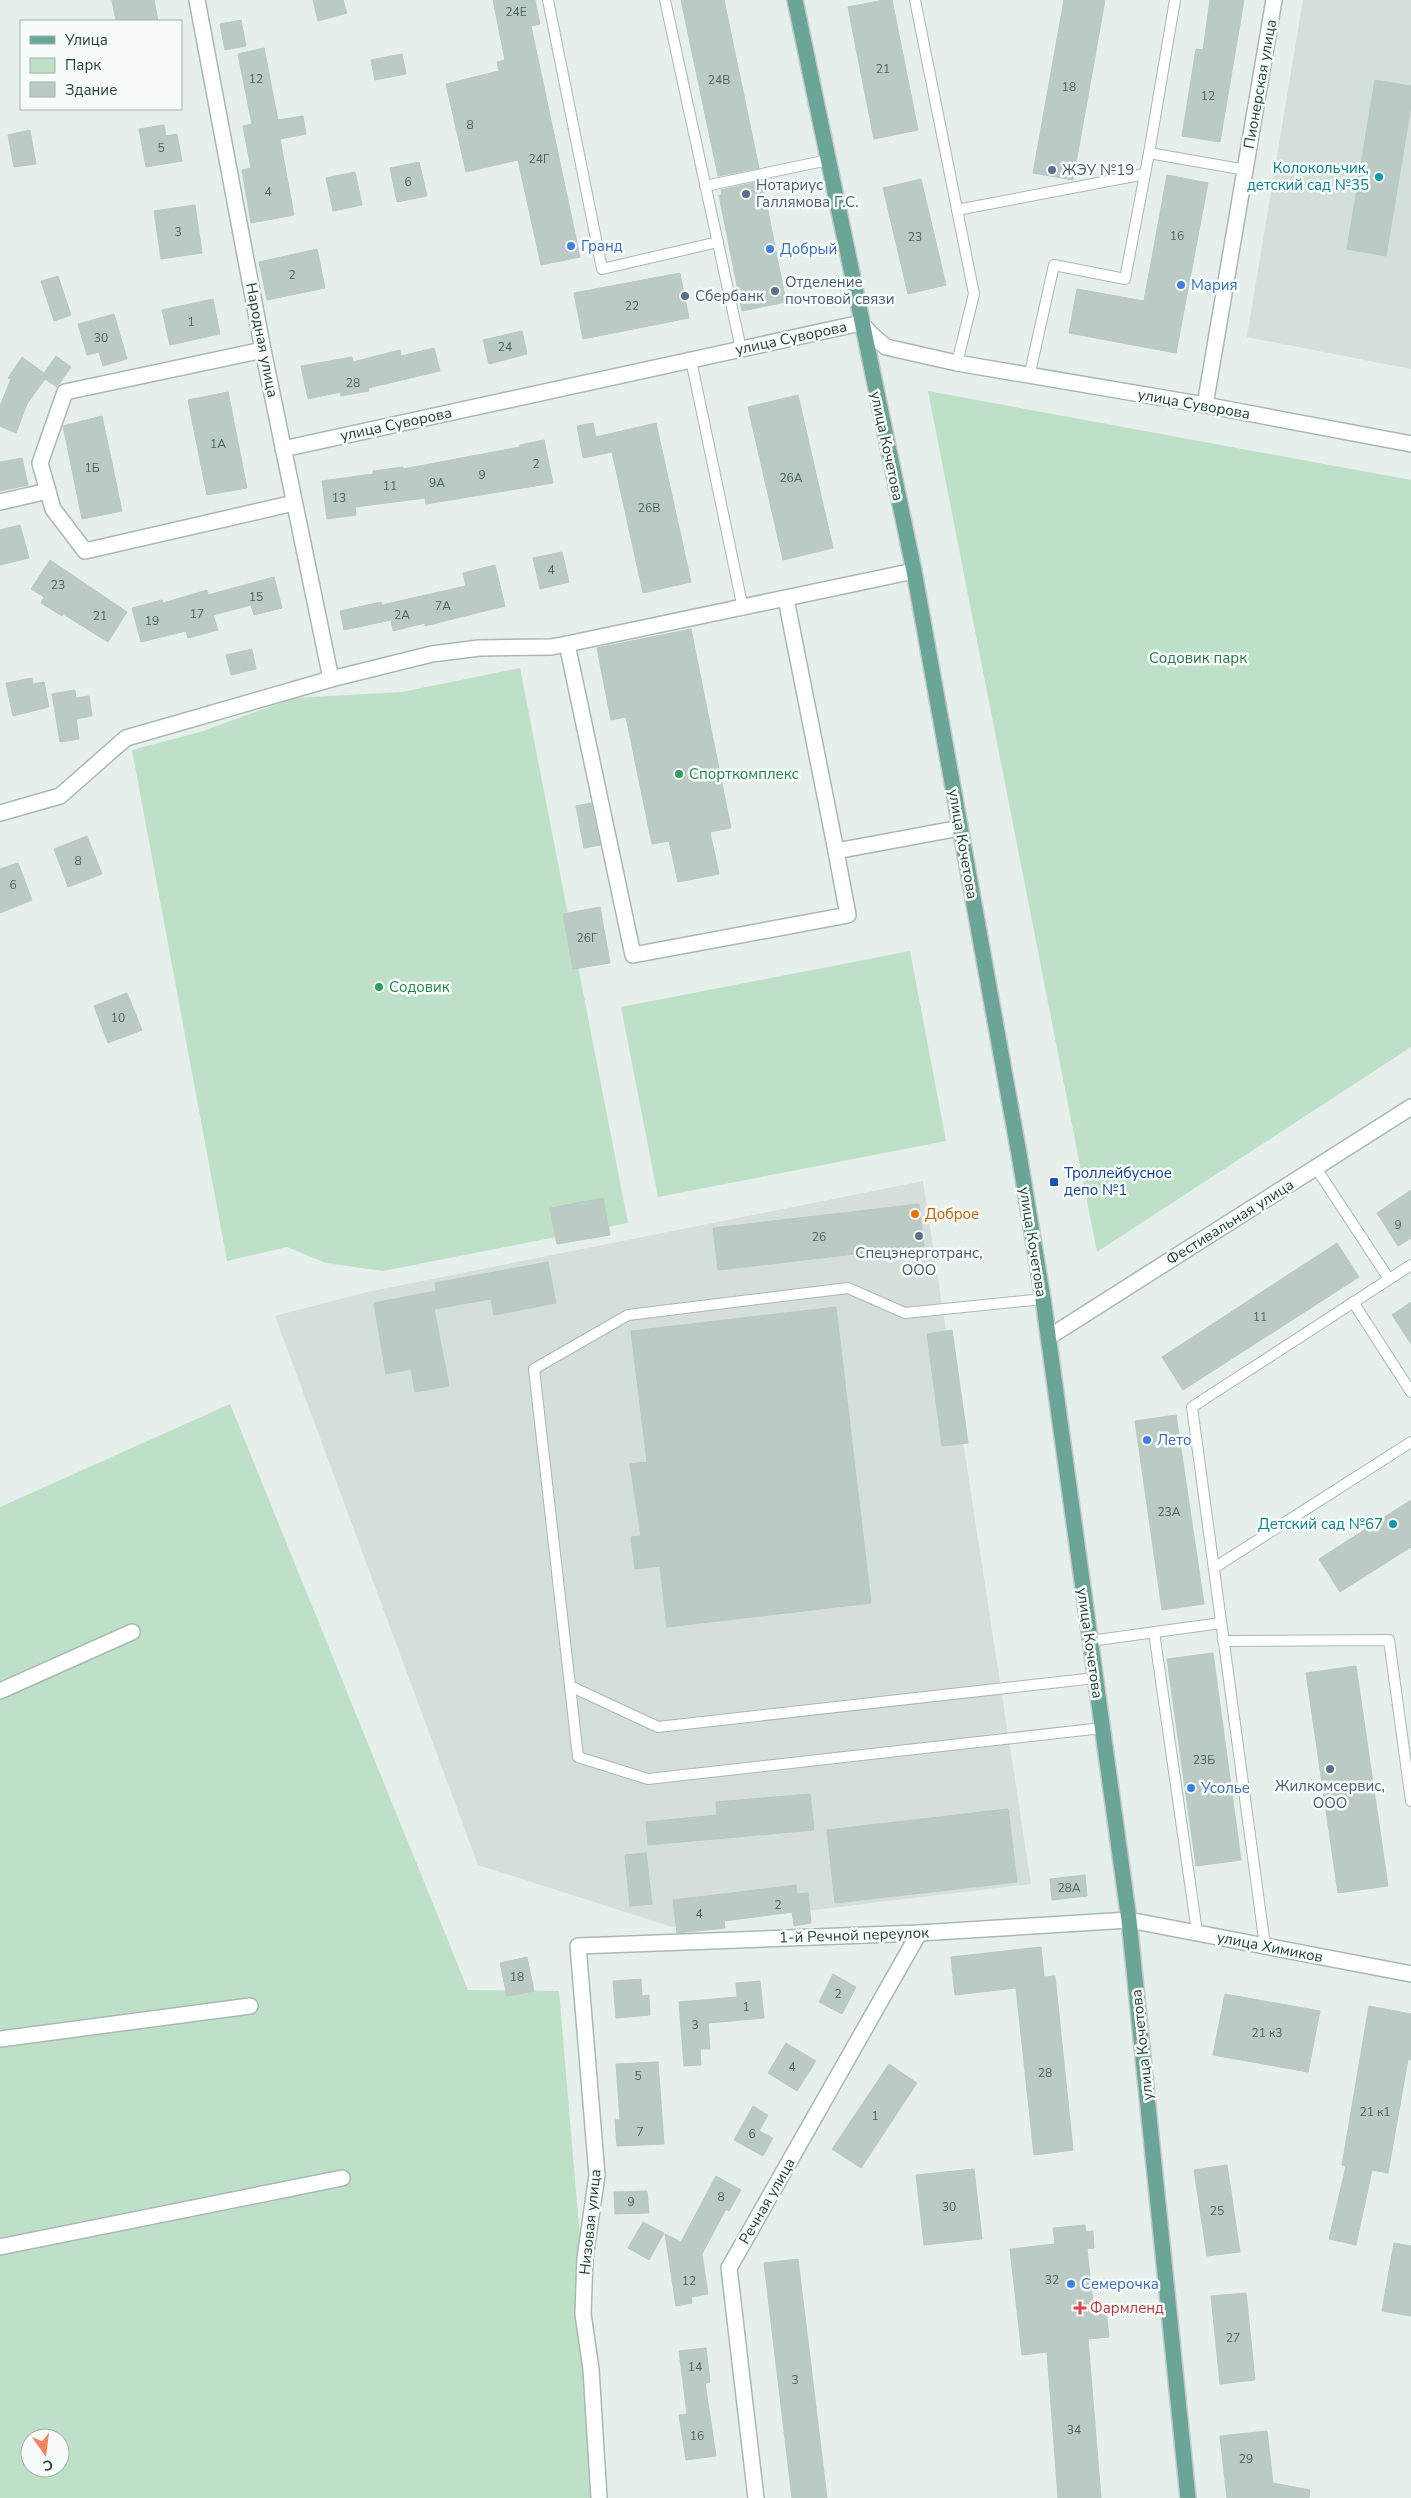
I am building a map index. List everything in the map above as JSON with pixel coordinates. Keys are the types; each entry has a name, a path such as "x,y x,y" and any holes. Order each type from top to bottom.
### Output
{"main road":[{"name":"улица Кочетова","path":"795,0 914,571 1049,1337 1129,1920 1188,2498"}],"street":[{"name":"Народная улица","path":"197,0 263,350 331,679"},
{"name":"Пионерская улица","path":"1205,405 1274,0"},
{"name":"улица Суворова","path":"283,448 861,323 886,347 957,363 1030,377 1205,405 1411,444"},
{"path":"872,374 876,357 886,347"},
{"path":"263,350 65,392 40,463 53,509 85,551 294,503"},
{"path":"0,502 48,490"},
{"path":"0,813 60,796 126,738 331,679 432,654 479,648 567,644 914,571"},
{"path":"567,644 633,955 848,915 786,599"},
{"path":"836,851 960,828"},
{"name":"Фестивальная улица","path":"1049,1337 1411,1107"},
{"path":"0,1691 132,1632"},
{"name":"улица Химиков","path":"1129,1920 1411,1974"},
{"name":"1-й Речной переулок","path":"578,1946 919,1933 1129,1920"},
{"name":"Речная улица","path":"756,2498 729,2268 919,1933"},
{"name":"Низовая улица","path":"578,1946 597,2175 585,2258 583,2314 591,2370 599,2498"},
{"path":"0,2039 250,2006"},
{"path":"0,2247 342,2178"}],"lane":[{"path":"548,0 602,269 718,242"},
{"path":"665,0 741,349"},
{"path":"914,0 974,294 957,363"},
{"path":"1030,377 1054,265 1125,279 1175,0"},
{"path":"1149,153 1246,170"},
{"path":"705,186 828,160"},
{"path":"957,210 1145,174"},
{"path":"691,360 743,608"},
{"path":"1316,1168 1388,1279"},
{"path":"1265,1946 1192,1407 1411,1265"},
{"path":"1042,1299 906,1313 848,1288 628,1315 534,1369 578,1757 648,1779 1102,1728"},
{"path":"1353,1302 1411,1392"},
{"path":"1214,1568 1411,1442"},
{"path":"1090,1641 1221,1623"},
{"path":"1154,1632 1197,1932"},
{"path":"1224,1640 1389,1640 1411,1801"},
{"path":"570,1686 658,1727 1095,1678"}],"shaded area":[{"path":"1303,0 1411,0 1411,369 1247,337"},
{"path":"923,1181 1031,1884 672,1927 478,1865 275,1316 367,1292"}],"green space":[{"name":"Содовик парк","path":"928,391 1411,480 1411,1047 1097,1252"},
{"name":"Содовик","path":"520,668 628,1223 383,1271 326,1263 287,1247 227,1261 132,750 200,732 294,698 402,692"},
{"path":"910,951 946,1141 658,1197 621,1007"},
{"path":"230,1404 468,1990 559,1991 602,2498 0,2498 0,1507"}],"building":[{"path":"112,0 154,0 158,20 116,20"},
{"path":"313,0 343,0 347,13 318,21"},
{"path":"493,0 535,0 540,24 531,26 580,257 541,265 518,160 466,172 446,84 499,71 497,62 505,60"},
{"path":"681,0 724,0 759,168 718,176"},
{"path":"892,0 918,130 874,139 848,7"},
{"path":"1064,0 1105,0 1073,180 1033,173"},
{"path":"1210,0 1244,0 1220,142 1182,136 1196,49 1203,50"},
{"path":"241,20 246,46 225,50 220,24"},
{"path":"264,48 278,120 303,116 306,134 280,139 294,215 251,223 242,170 251,168 243,126 252,124 238,54"},
{"path":"402,54 406,74 375,80 371,60"},
{"name":"Колокольчик, детский сад №35","path":"1375,80 1411,86 1411,106 1386,256 1347,249"},
{"path":"164,125 166,136 177,134 182,161 146,167 139,129"},
{"path":"30,130 36,164 14,167 8,135"},
{"path":"419,162 427,196 397,202 390,168"},
{"path":"355,172 362,205 333,211 326,178"},
{"path":"1167,175 1208,183 1176,353 1069,333 1077,289 1144,301"},
{"path":"921,179 946,285 908,294 883,188"},
{"path":"762,181 786,302 742,311 719,195 722,195 721,190"},
{"path":"195,205 202,253 161,259 154,211"},
{"path":"317,249 325,288 267,300 259,262"},
{"path":"680,273 689,318 583,339 574,293"},
{"path":"58,276 71,315 54,321 41,281"},
{"path":"213,299 220,334 170,345 162,310"},
{"path":"114,314 127,359 103,366 99,352 87,355 78,324"},
{"path":"522,331 527,354 489,364 483,340"},
{"path":"434,348 440,371 368,388 369,391 341,396 340,392 308,399 301,366 352,357 353,362 400,350 401,356"},
{"path":"56,356 71,367 57,387 45,379 27,404 16,433 0,426 0,406 11,379 8,378 22,357 44,373"},
{"path":"228,392 247,488 207,495 188,400"},
{"path":"798,395 833,548 783,560 748,407"},
{"path":"102,416 122,511 82,519 63,426"},
{"path":"593,423 596,437 656,423 691,582 643,593 612,452 583,458 577,426"},
{"path":"544,440 553,483 426,504 425,498 355,507 356,515 327,519 322,481 373,474 373,471 403,467 403,469 520,447 520,445"},
{"path":"22,458 28,485 0,491 0,462"},
{"path":"20,525 29,558 0,565 0,530"},
{"path":"562,552 569,582 540,589 533,558"},
{"path":"50,560 127,612 108,642 63,614 62,616 41,603 44,597 31,589"},
{"path":"495,565 505,606 425,626 425,623 393,631 391,620 344,630 340,611 381,602 382,605 466,586 463,573"},
{"path":"274,577 282,608 254,615 251,605 213,615 218,630 188,638 186,631 141,642 132,608 162,600 163,603 207,590 208,595"},
{"name":"Спорткомплекс","path":"691,629 731,828 710,832 719,874 678,882 669,841 652,844 626,717 611,720 597,648"},
{"path":"252,649 256,669 231,675 226,655"},
{"path":"32,678 33,684 44,682 49,707 13,716 6,683"},
{"path":"75,690 76,698 89,696 92,716 76,719 79,739 60,742 52,694"},
{"path":"591,803 600,845 584,848 576,806"},
{"path":"87,836 102,874 68,887 54,849"},
{"path":"18,863 32,900 0,913 0,869"},
{"path":"600,907 610,963 573,969 563,914"},
{"path":"127,993 142,1030 108,1043 94,1006"},
{"path":"1411,1190 1411,1238 1398,1246 1377,1213"},
{"path":"603,1198 610,1235 557,1244 550,1208"},
{"path":"919,1204 924,1246 718,1270 713,1228"},
{"path":"1337,1243 1359,1277 1183,1390 1162,1357"},
{"path":"548,1262 556,1303 494,1315 491,1299 434,1309 449,1386 415,1392 411,1369 386,1374 374,1303 436,1291 435,1283"},
{"path":"1411,1302 1411,1344 1392,1315"},
{"path":"836,1307 871,1603 667,1627 660,1566 635,1569 631,1537 641,1536 630,1464 647,1462 631,1331"},
{"path":"952,1330 968,1443 942,1446 927,1334"},
{"path":"1176,1415 1204,1604 1162,1610 1135,1421"},
{"name":"Детский сад №67","path":"1411,1500 1411,1547 1340,1592 1319,1559"},
{"path":"1213,1653 1241,1860 1196,1866 1167,1659"},
{"path":"1356,1666 1388,1886 1338,1893 1306,1673"},
{"path":"810,1794 814,1830 648,1845 646,1822 717,1815 716,1802"},
{"path":"1008,1809 1017,1882 835,1903 827,1830"},
{"path":"646,1853 652,1904 630,1906 625,1855"},
{"path":"1085,1875 1087,1896 1052,1900 1050,1879"},
{"path":"796,1885 797,1894 808,1893 811,1923 794,1926 792,1912 724,1921 725,1928 677,1933 673,1900"},
{"path":"1041,1947 1044,1977 1055,1976 1073,2150 1034,2155 1016,1988 955,1995 951,1957"},
{"path":"527,1957 534,1991 507,1996 500,1963"},
{"path":"833,1974 856,1987 842,2014 819,2002"},
{"path":"641,1979 642,1996 649,1995 650,2015 616,2018 613,1981"},
{"path":"760,1981 764,2018 708,2023 710,2049 700,2049 701,2065 684,2066 679,2002 737,1997 736,1983"},
{"path":"1225,1994 1320,2011 1308,2072 1213,2055"},
{"path":"1369,2006 1411,2014 1411,2060 1408,2059 1388,2173 1372,2170 1356,2245 1329,2239 1346,2166 1342,2165"},
{"path":"786,2043 816,2061 797,2091 768,2073"},
{"path":"658,2062 664,2144 617,2146 615,2120 620,2120 616,2064"},
{"path":"889,2064 917,2083 861,2168 832,2149"},
{"path":"753,2106 768,2115 759,2131 773,2138 763,2156 734,2140"},
{"path":"1227,2165 1240,2252 1207,2256 1194,2170"},
{"path":"974,2169 982,2239 924,2245 916,2175"},
{"path":"716,2176 741,2190 729,2211 726,2209 702,2254 708,2294 691,2297 692,2303 676,2306 665,2234 681,2242"},
{"path":"647,2191 649,2213 615,2214 614,2192"},
{"path":"643,2222 664,2233 649,2260 628,2248"},
{"path":"1085,2225 1086,2232 1093,2231 1094,2248 1087,2249 1094,2312 1106,2311 1109,2337 1088,2339 1101,2498 1058,2498 1047,2352 1022,2355 1010,2249 1055,2244 1053,2228"},
{"path":"1394,2243 1411,2246 1411,2316 1382,2311"},
{"path":"798,2259 827,2498 792,2498 764,2263"},
{"path":"1246,2293 1255,2380 1220,2384 1211,2296"},
{"path":"706,2348 710,2382 705,2383 716,2456 686,2460 679,2415 687,2414 679,2351"},
{"path":"1267,2431 1273,2483 1310,2490 1309,2498 1227,2498 1220,2436"}],"place":[{"name":"ЖЭУ №19","path":"1052,170"},
{"name":"Колокольчик, детский сад №35","path":"1379,177"},
{"name":"Нотариус Галлямова Г.С.","path":"746,194"},
{"name":"Гранд","path":"571,246"},
{"name":"Добрый","path":"770,249"},
{"name":"Мария","path":"1181,285"},
{"name":"Отделение почтовой связи","path":"775,291"},
{"name":"Сбербанк","path":"685,296"},
{"name":"Спорткомплекс","path":"679,774"},
{"name":"Содовик","path":"379,987"},
{"name":"Троллейбусное депо №1","path":"1054,1182"},
{"name":"Доброе","path":"915,1214"},
{"name":"Спецэнерготранс, ООО","path":"919,1236"},
{"name":"Лето","path":"1147,1440"},
{"name":"Детский сад №67","path":"1393,1524"},
{"name":"Жилкомсервис, ООО","path":"1330,1769"},
{"name":"Усолье","path":"1191,1788"},
{"name":"Семерочка","path":"1071,2284"},
{"name":"Фармленд","path":"1080,2308"}]}
